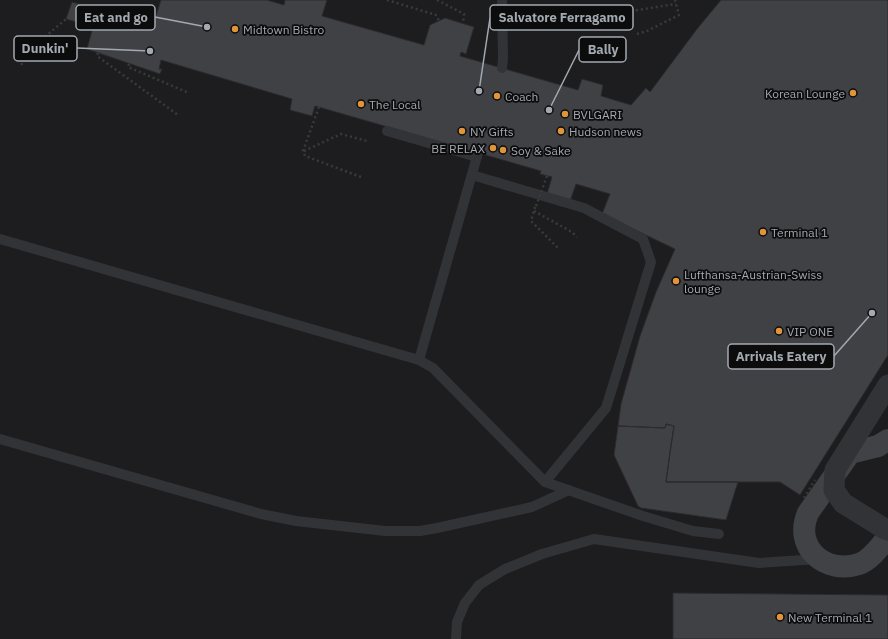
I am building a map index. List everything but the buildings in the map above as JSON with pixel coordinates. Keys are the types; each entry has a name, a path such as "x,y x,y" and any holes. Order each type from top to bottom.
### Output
{"street":[{"path":"888,385 835,470 834,490 843,503 888,530"},
{"path":"888,440 878,446 850,453 808,513 804,522 804,535 813,553 818,559 828,565 837,567 860,564 873,554 888,537"}],"lane":[{"path":"502,0 502,68"},
{"path":"387,131 477,155 419,360"},
{"path":"472,175 584,208 643,239 651,262 606,408 545,482"},
{"path":"0,240 419,360 433,368 545,482 643,516 693,531 719,534"},
{"path":"0,439 261,514 296,521 385,531 420,531 532,507 569,490"},
{"path":"456,639 456,622 465,603 479,585 505,569 542,554 594,539 759,563 818,559"}],"path":[{"path":"387,0 436,15 439,21"},
{"path":"437,0 464,14 463,23"},
{"path":"637,34 647,31 679,15 675,0"},
{"path":"631,11 676,4"},
{"path":"22,65 20,58 66,18"},
{"path":"98,53 97,56 178,115"},
{"path":"129,64 128,67 189,93"},
{"path":"319,108 303,151 305,156 361,177"},
{"path":"303,151 341,134 366,141"},
{"path":"547,176 531,220 559,249"},
{"path":"534,211 577,236"}],"shaded area":[{"path":"0,0 888,0 888,639 0,639"}],"place":[{"name":"Eat and go","path":"207,27"},
{"name":"Midtown Bistro","path":"235,29"},
{"name":"Dunkin'","path":"150,51"},
{"name":"Salvatore Ferragamo","path":"479,91"},
{"name":"Korean Lounge","path":"853,93"},
{"name":"Coach","path":"497,96"},
{"name":"The Local","path":"361,104"},
{"name":"Bally","path":"549,110"},
{"name":"BVLGARI","path":"565,114"},
{"name":"NY Gifts","path":"462,131"},
{"name":"Hudson news","path":"561,131"},
{"name":"BE RELAX","path":"493,148"},
{"name":"Soy & Sake","path":"503,150"},
{"name":"Terminal 1","path":"763,232"},
{"name":"Lufthansa-Austrian-Swiss lounge","path":"676,281"},
{"name":"Arrivals Eatery","path":"872,313"},
{"name":"VIP ONE","path":"779,331"},
{"name":"New Terminal 1","path":"780,617"}]}
